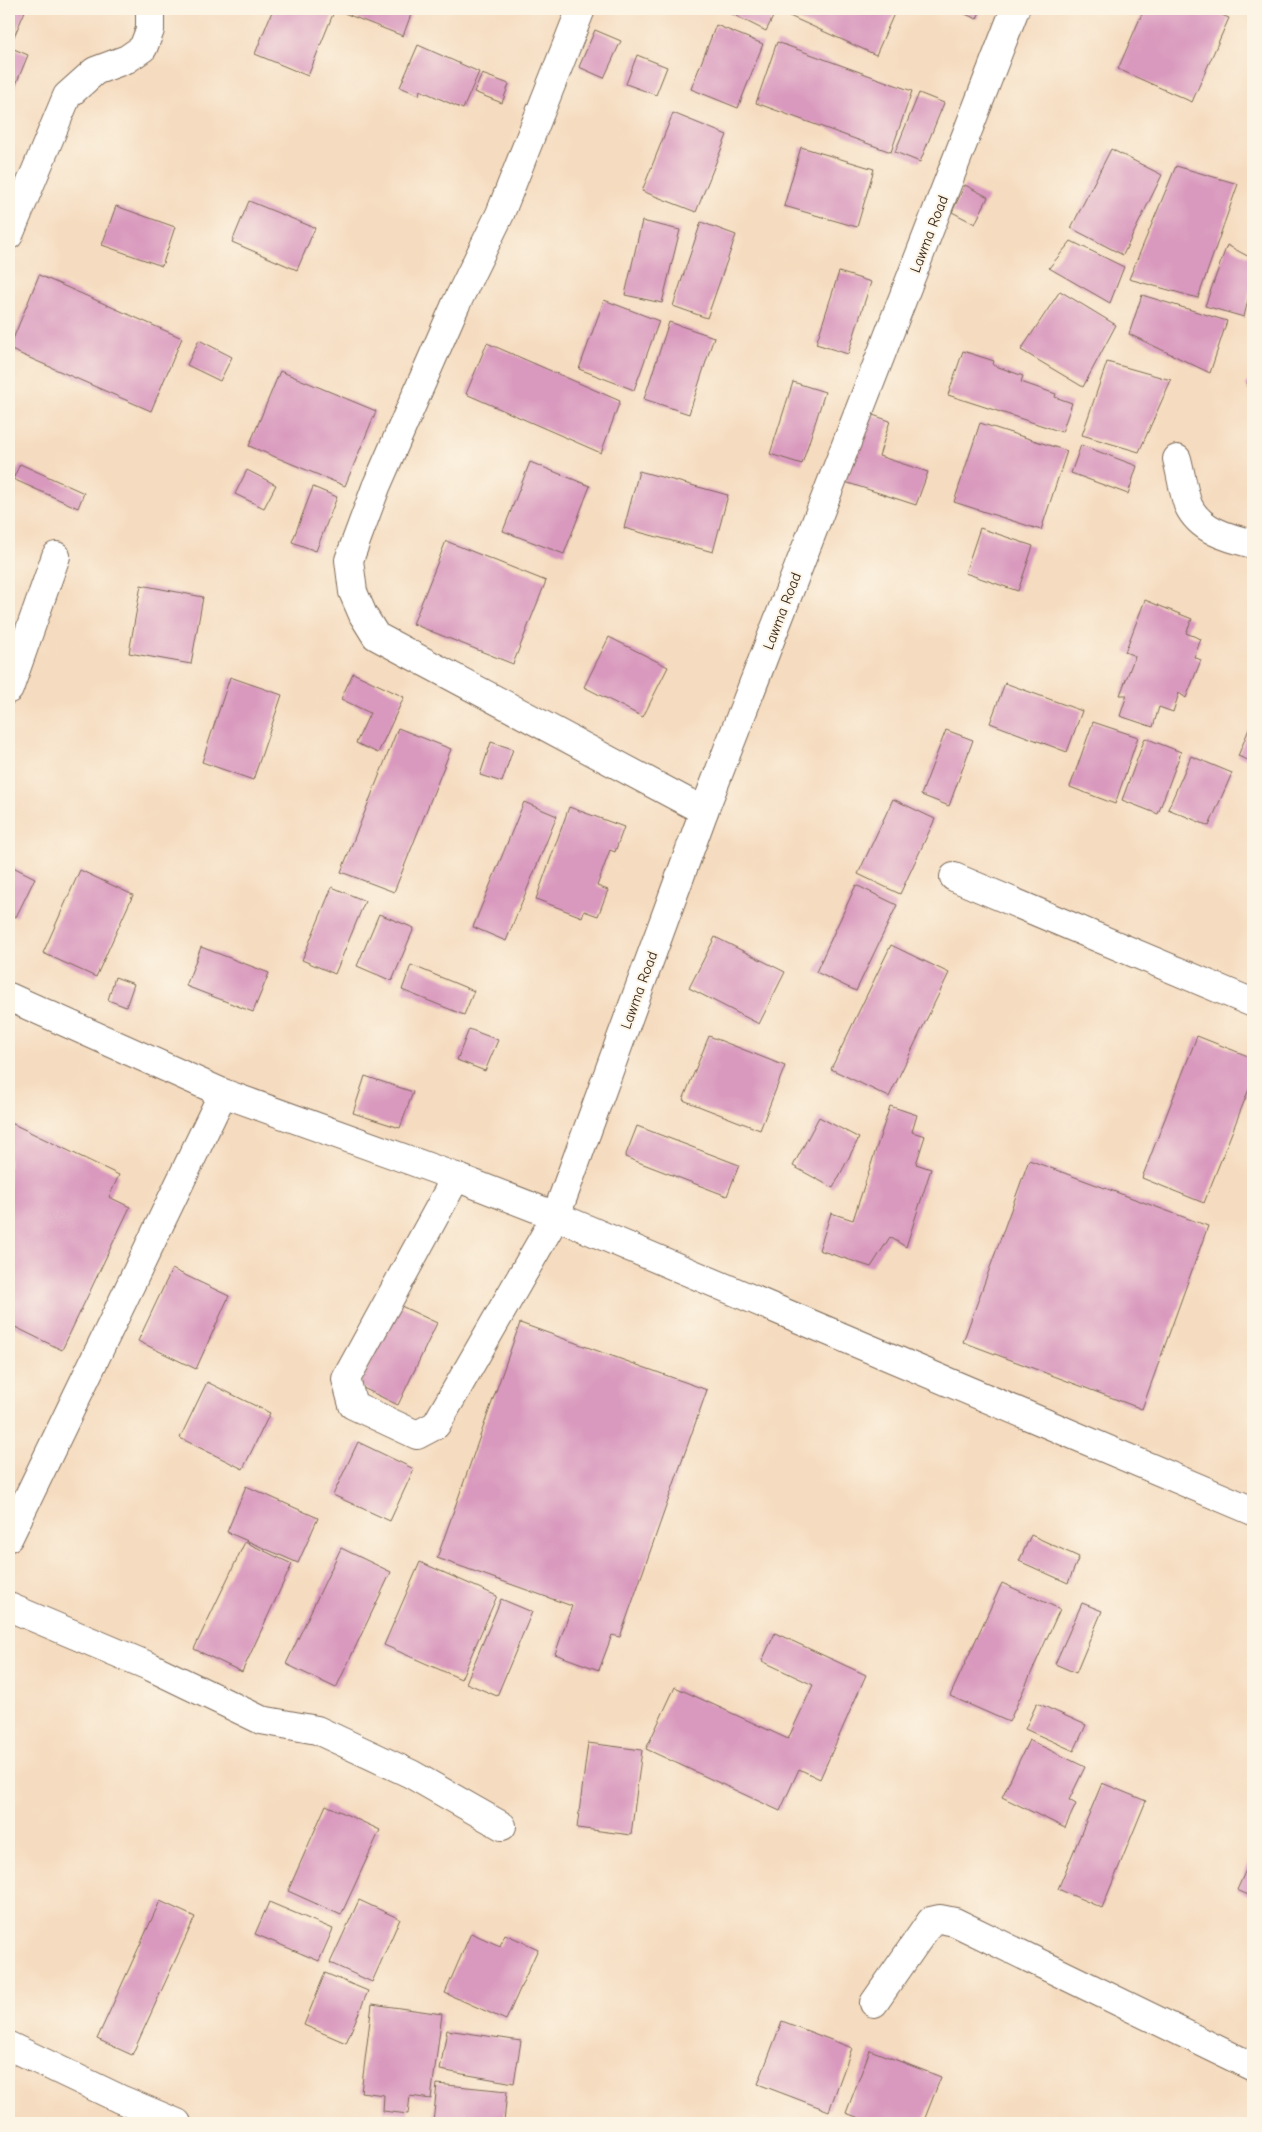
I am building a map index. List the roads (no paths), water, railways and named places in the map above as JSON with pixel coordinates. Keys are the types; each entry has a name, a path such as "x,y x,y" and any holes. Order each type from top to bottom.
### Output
{"street":[{"path":"9,235 67,96 95,72 127,59 143,48 150,30 150,9"},
{"path":"582,9 500,214 456,304 376,487 349,560 353,592 376,636 704,811"},
{"name":"Lawma Road","path":"456,1177 346,1379 353,1405 417,1435 436,1425 556,1216 704,811 1015,9"},
{"path":"1177,459 1189,506 1201,523 1222,536 1253,544"},
{"path":"9,689 56,556"},
{"path":"954,877 1253,1003"},
{"path":"9,997 223,1093 456,1177 556,1216 1253,1511"},
{"path":"11,1526 223,1093"},
{"path":"9,1608 151,1666 261,1720 317,1730 411,1774 502,1826"},
{"path":"874,2003 931,1921 947,1920 955,1922 1253,2066"},
{"path":"9,2046 120,2099 177,2123"}]}
